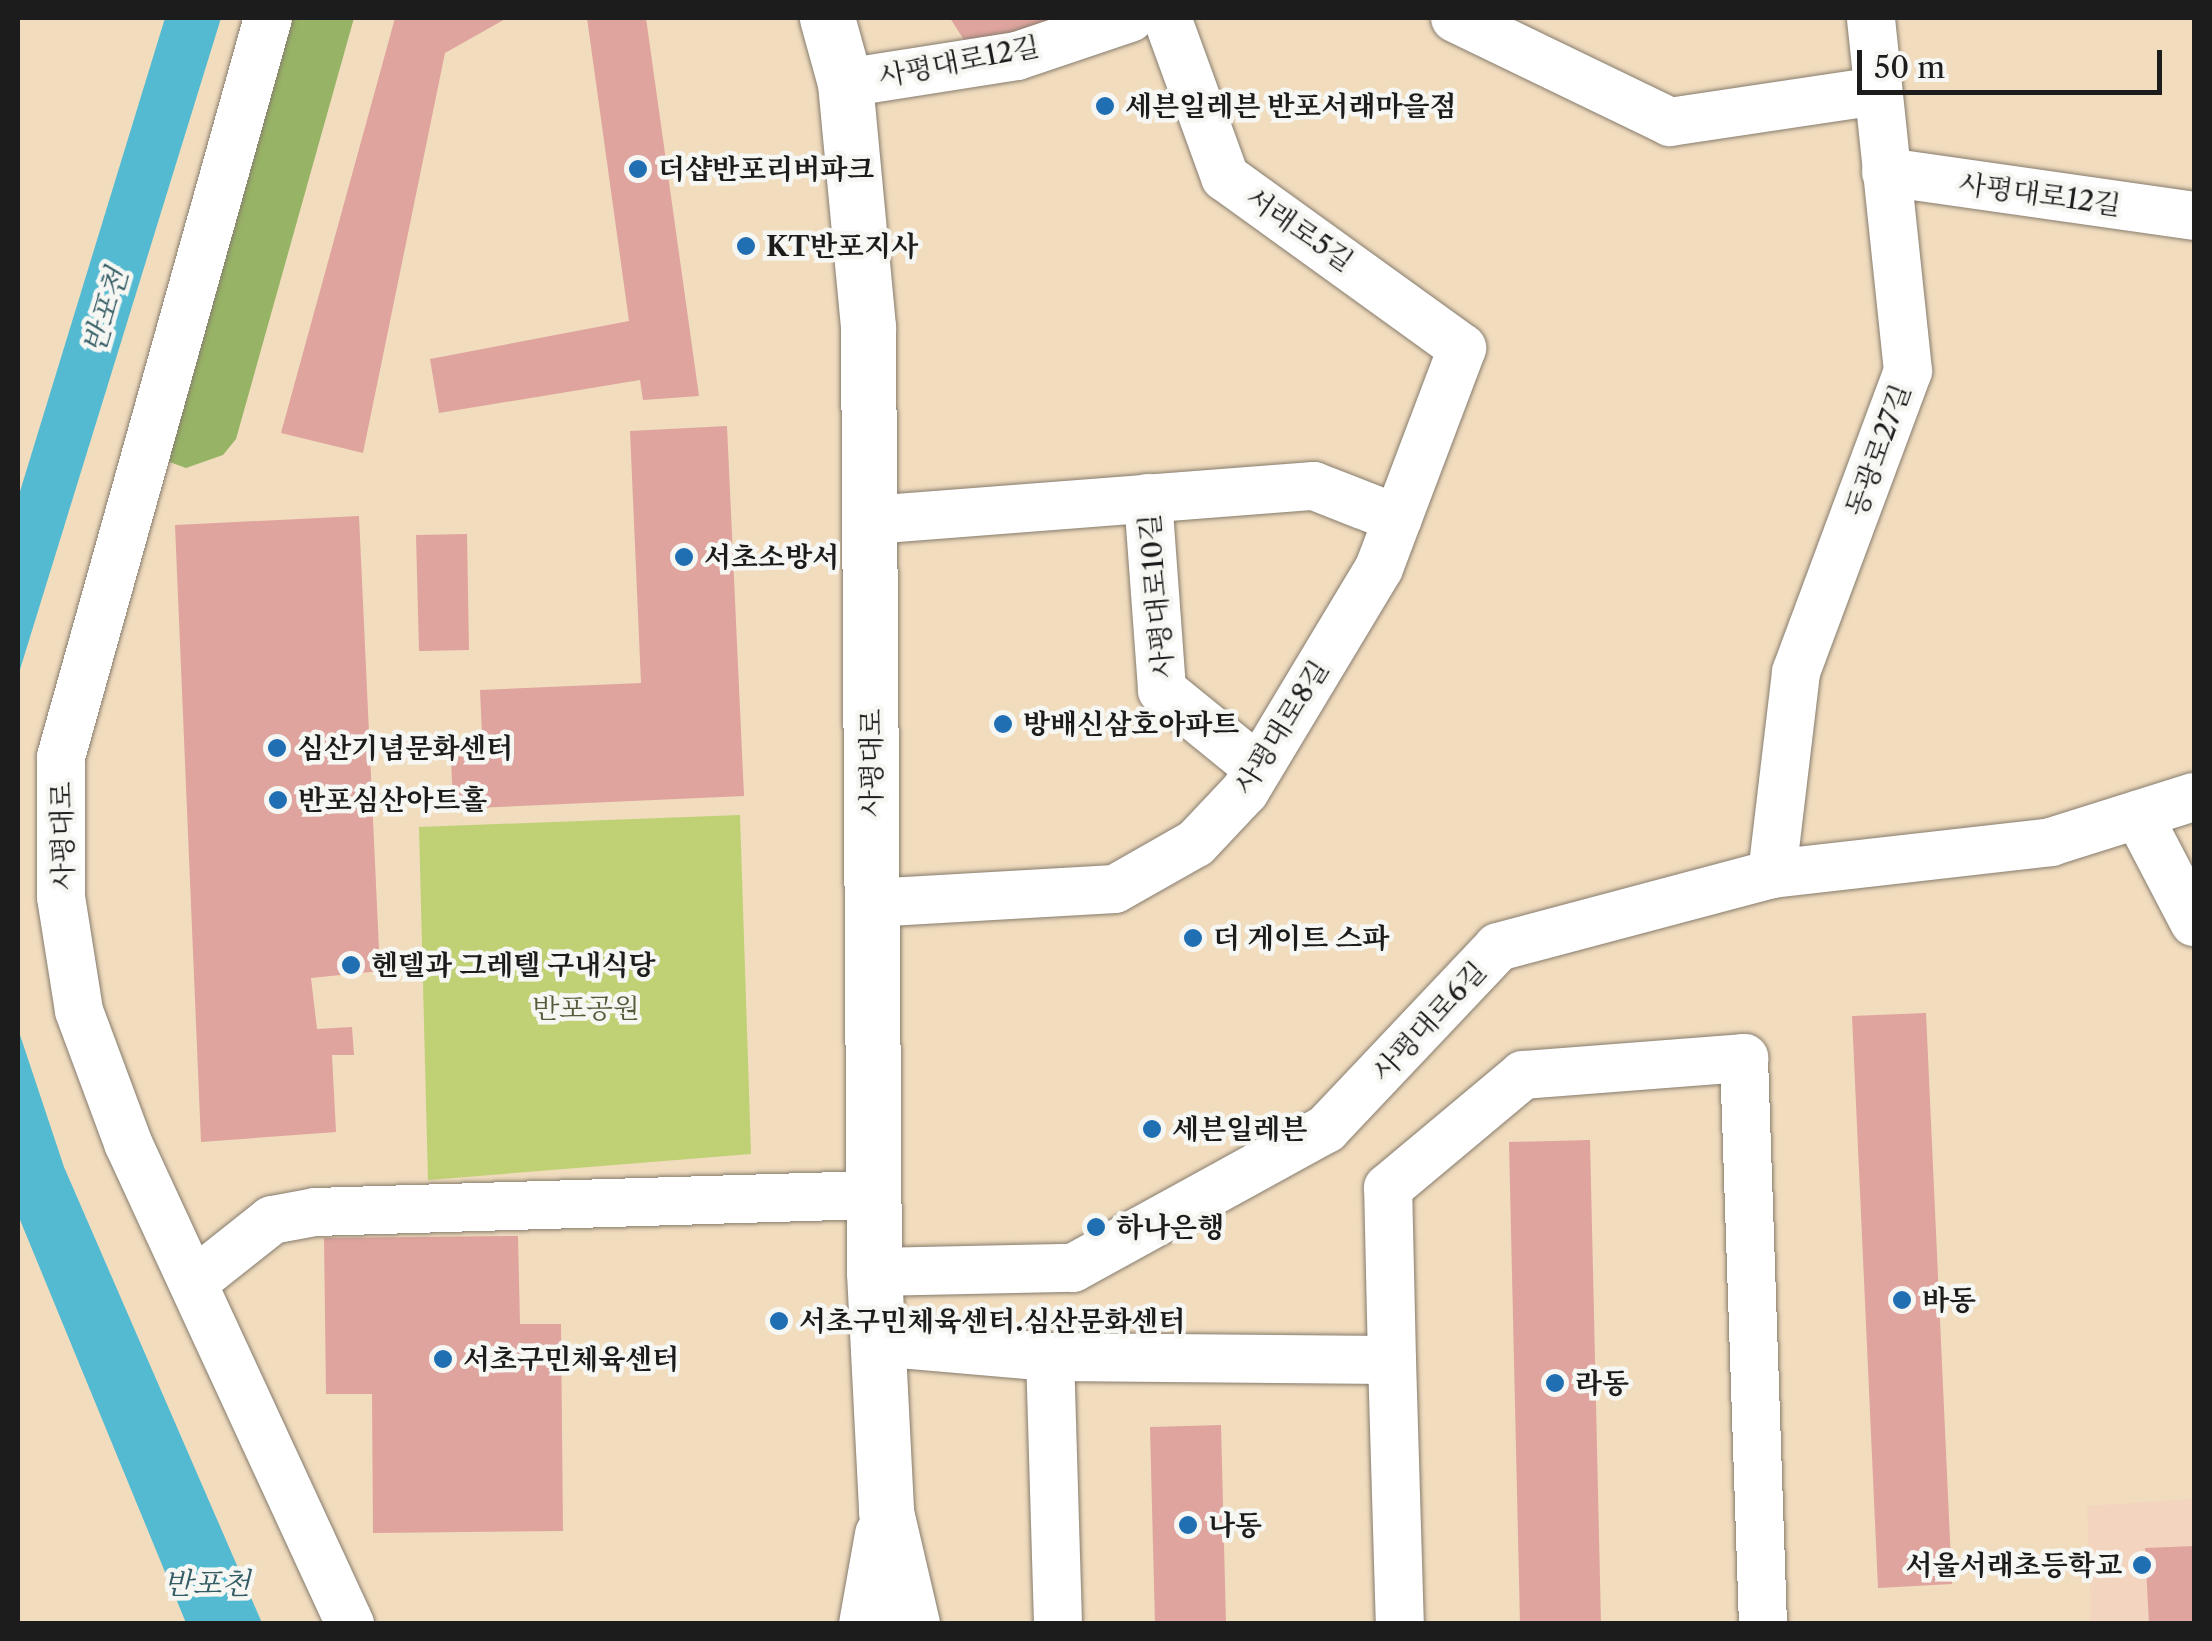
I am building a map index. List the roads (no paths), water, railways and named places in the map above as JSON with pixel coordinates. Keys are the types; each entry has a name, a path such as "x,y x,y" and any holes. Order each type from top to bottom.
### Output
{"main road":[{"name":"사평대로","path":"827,18 845,83 868,327 874,1272 886,1512 912,1624"},
{"name":"사평대로","path":"866,1624 886,1512"}],"street":[{"name":"사평대로","path":"268,18 61,757 61,897 79,1011 350,1624"},
{"name":"사평대로12길","path":"845,83 1017,56 1130,18"},
{"name":"서래로5길","path":"1167,18 1224,177 1462,348"},
{"path":"1455,18 1670,122 1877,90"},
{"name":"동광로27길","path":"1772,874 1796,672 1908,371 1871,18"},
{"name":"사평대로12길","path":"1886,172 2194,216"},
{"name":"사평대로8길","path":"871,903 1114,890 1196,843 1258,768 1380,568 1462,348"},
{"name":"사평대로10길","path":"871,520 1314,486 1398,519"},
{"name":"사평대로10길","path":"1148,498 1162,690 1258,768"},
{"name":"사평대로6길","path":"874,1272 1073,1268 1326,1129 1498,947 1772,874 2051,842 2194,797"},
{"path":"2138,815 2194,922"},
{"path":"1400,1624 1388,1188 1523,1075 1744,1058 1762,1624"},
{"path":"196,1280 272,1220 315,1212 872,1195"},
{"path":"877,1342 1050,1357 1392,1360"},
{"path":"1050,1357 1058,1624"},
{"name":"사평대로","path":"886,1512 888,1624"}],"water":[{"name":"반포천","path":"165,18 221,18 18,676 18,498"},
{"name":"반포천","path":"18,1029 64,1167 262,1623 186,1623 18,1215"}],"place":[{"name":"세븐일레븐 반포서래마을점","path":"1105,106"},
{"name":"더샵반포리버파크","path":"638,169"},
{"name":"KT반포지사","path":"746,246"},
{"name":"서초소방서","path":"684,557"},
{"name":"방배신삼호아파트","path":"1003,724"},
{"name":"심산기념문화센터","path":"277,748"},
{"name":"반포심산아트홀","path":"278,800"},
{"name":"더 게이트 스파","path":"1193,938"},
{"name":"헨델과 그레텔 구내식당","path":"351,965"},
{"name":"세븐일레븐","path":"1152,1129"},
{"name":"하나은행","path":"1096,1227"},
{"name":"바동","path":"1902,1300"},
{"name":"서초구민체육센터.심산문화센터","path":"779,1321"},
{"name":"서초구민체육센터","path":"443,1359"},
{"name":"라동","path":"1555,1383"},
{"name":"나동","path":"1188,1525"},
{"name":"서울서래초등학교","path":"2142,1565"}],"park label":[{"name":"반포공원","path":"586,1008"}]}
